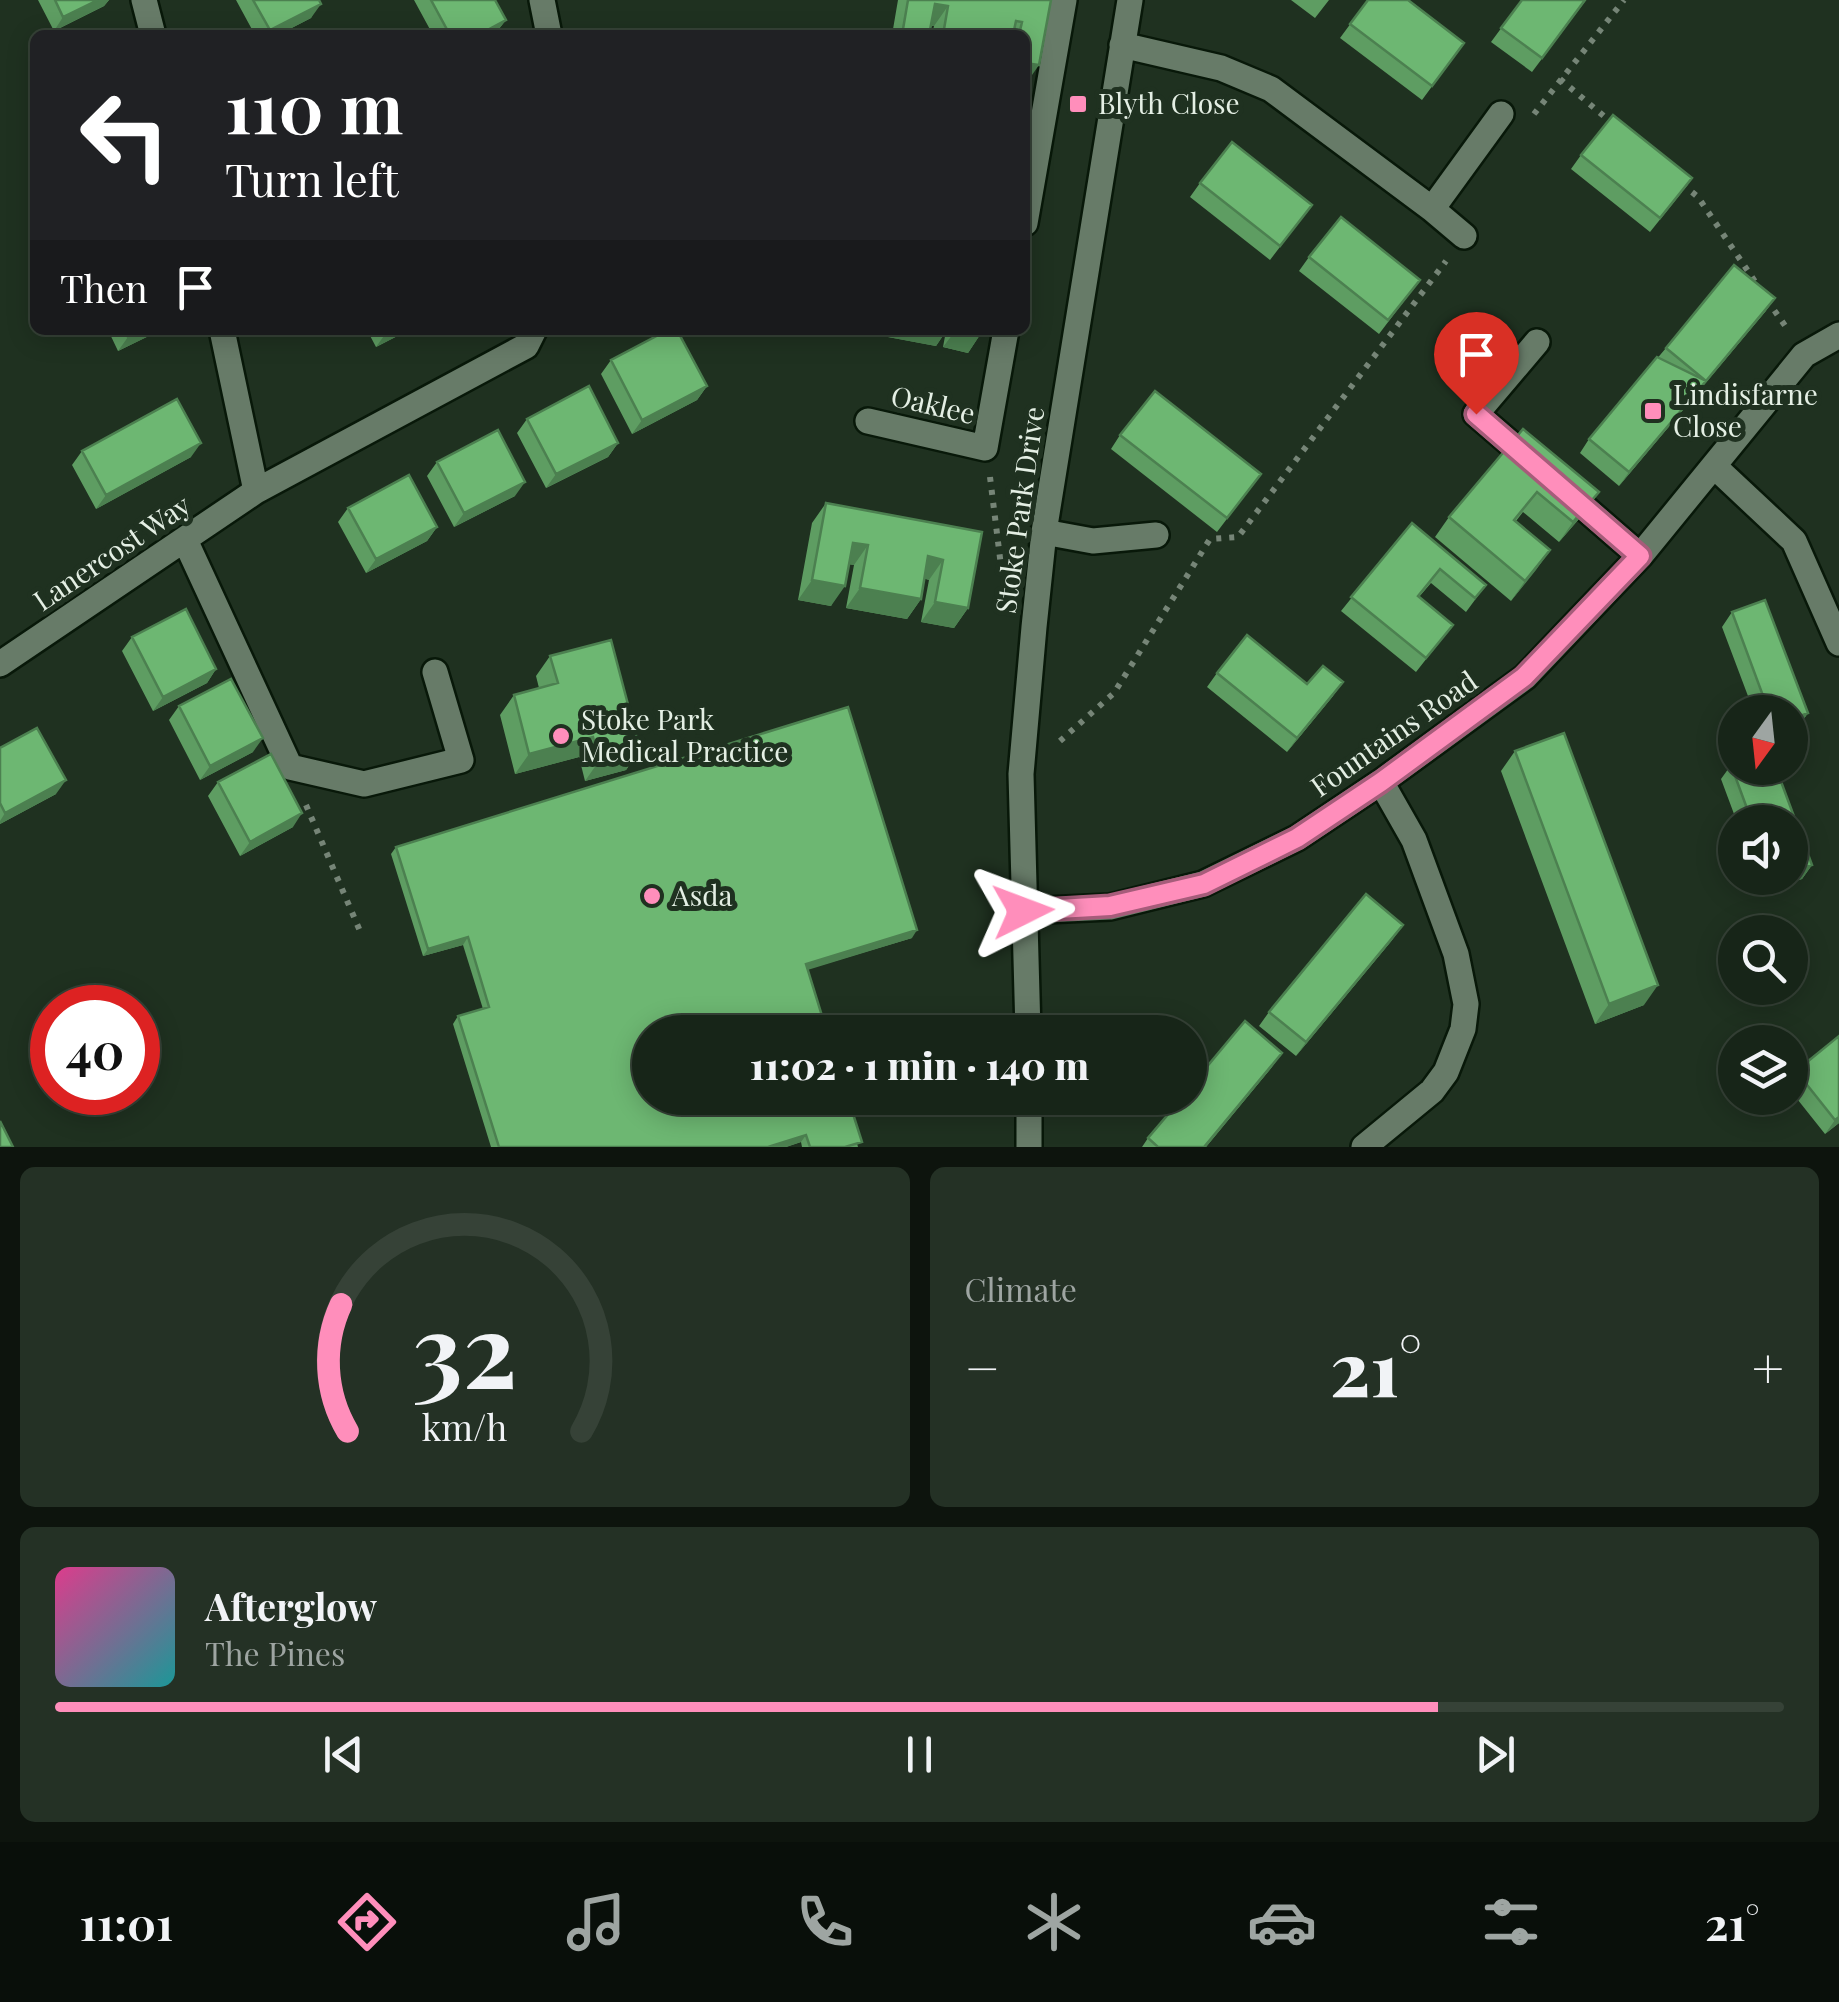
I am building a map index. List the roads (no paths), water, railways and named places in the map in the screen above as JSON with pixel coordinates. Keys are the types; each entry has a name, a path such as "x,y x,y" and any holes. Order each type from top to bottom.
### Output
{"street":[{"path":"144,0 152,30"},
{"path":"542,0 549,30"},
{"path":"1030,194 1064,0"},
{"name":"Stoke Park Drive","path":"1027,1015 1021,774 1044,532 1130,0"},
{"path":"1122,46 1222,68 1271,89 1464,236"},
{"path":"1432,209 1501,114"},
{"name":"Fountains Road","path":"1023,911 1110,906 1204,884 1297,838 1381,782 1524,677 1640,556 1804,355 1839,334"},
{"path":"223,335 256,492"},
{"name":"Lanercost Way","path":"0,664 256,492 526,346 532,335"},
{"name":"Oaklee","path":"868,421 985,448 1005,335"},
{"path":"1537,342 1476,414 1640,556"},
{"path":"1714,466 1794,542 1839,643"},
{"path":"1044,532 1093,541 1156,536"},
{"path":"185,540 290,766 364,784 461,760 434,672"},
{"path":"1364,1147 1432,1091 1446,1072 1463,1029 1466,1004 1456,954 1414,840 1381,782"},
{"path":"1029,1147 1030,1115"}],"place":[{"name":"Blyth Close","path":"1078,104"},
{"name":"Lindisfarne Close","path":"1653,411"},
{"name":"Stoke Park Medical Practice","path":"561,736"},
{"name":"Asda","path":"652,896"}]}
